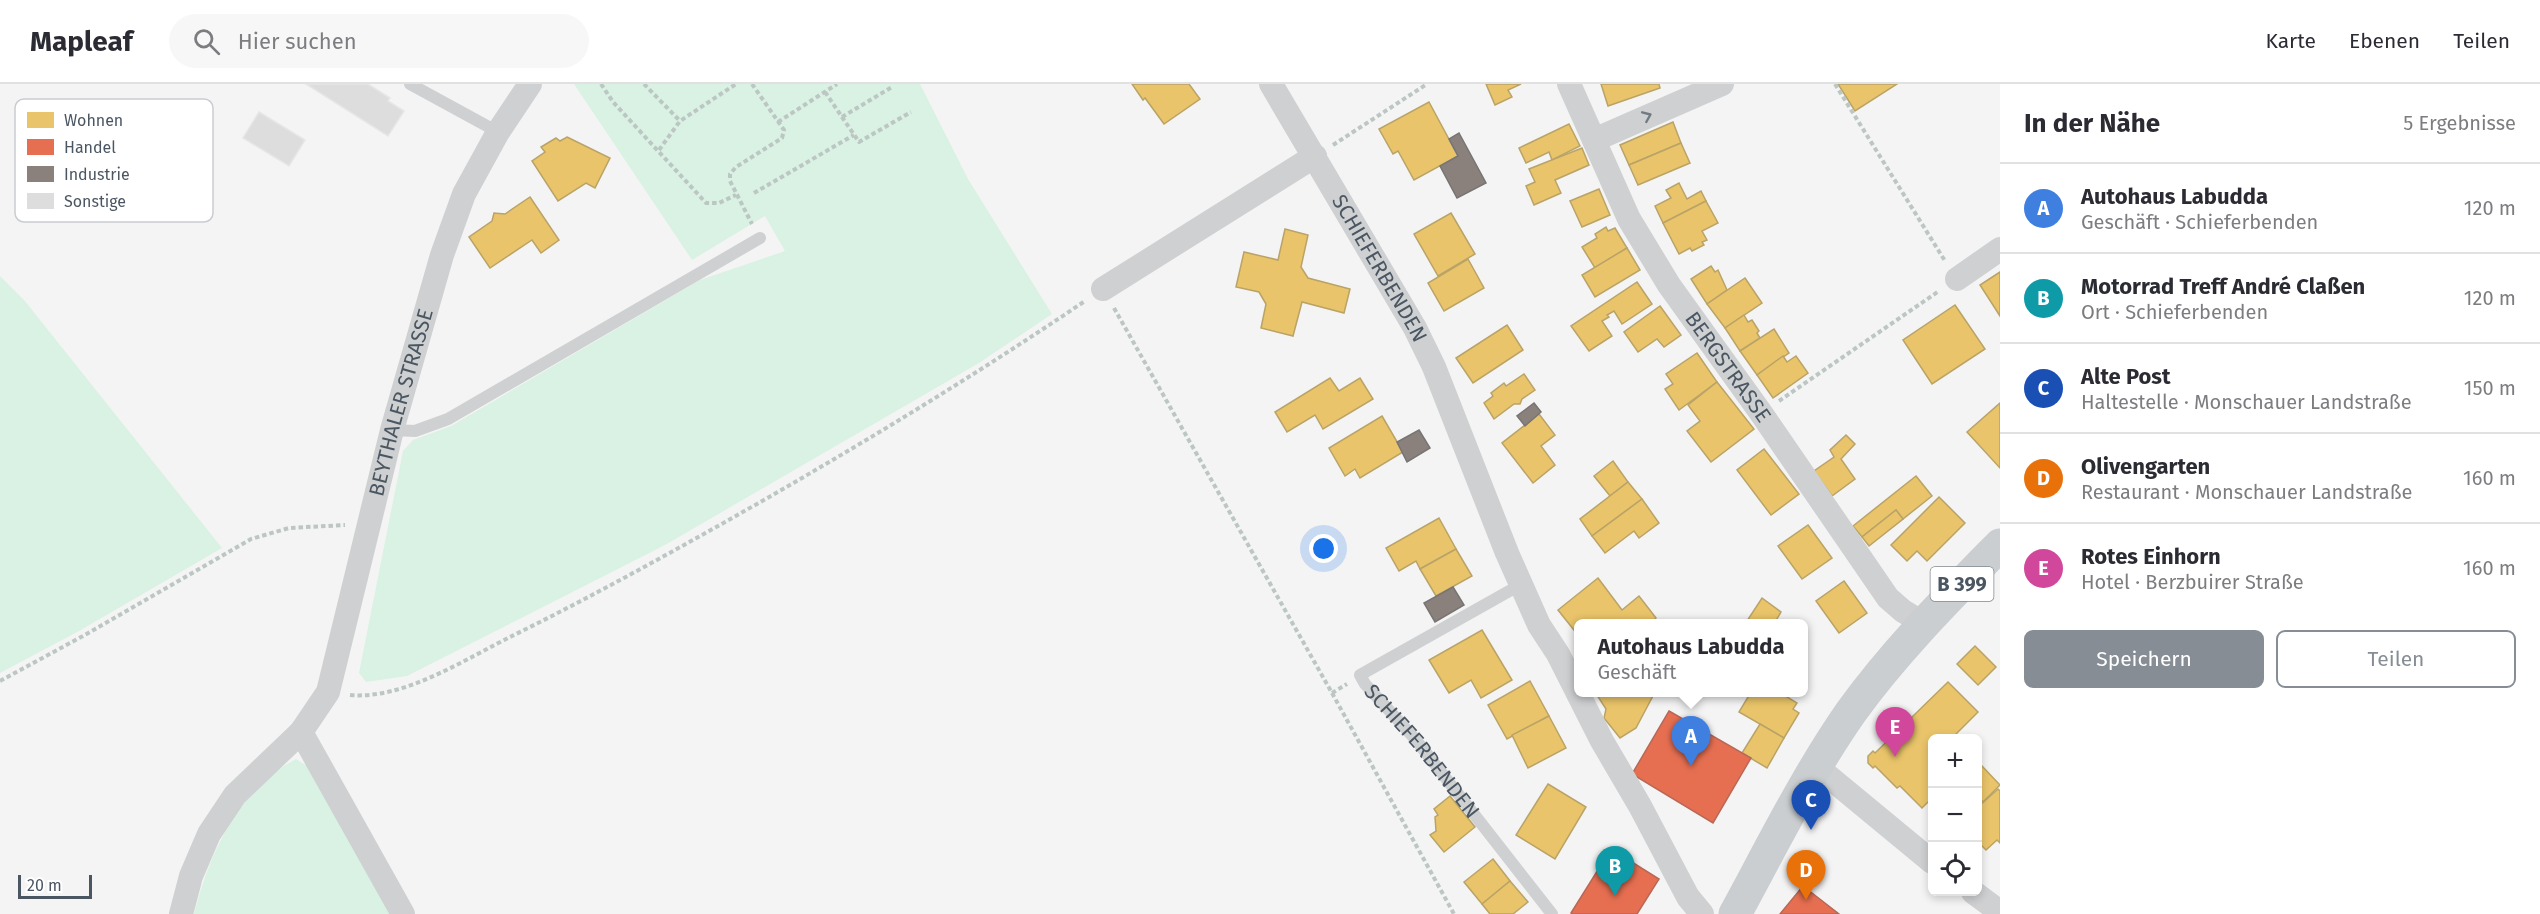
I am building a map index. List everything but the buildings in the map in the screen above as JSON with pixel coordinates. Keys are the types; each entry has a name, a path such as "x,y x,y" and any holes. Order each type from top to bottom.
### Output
{"main road":[{"name":"B 399","path":"1735,914 1816,767 1853,710 1923,623 2000,546"}],"street":[{"name":"BEYTHALER STRASSE","path":"181,914 191,876 209,834 222,814 235,795 301,732 328,692 392,430 442,255 464,194 498,132 530,84"},
{"name":"SCHIEFERBENDEN","path":"1271,84 1394,291 1434,367 1520,585 1539,625 1574,684"},
{"name":"BERGSTRASSE","path":"1569,84 1629,219 1669,285 1761,413 1888,598 1903,611 1923,623"},
{"path":"1594,140 1722,84"},
{"path":"1103,289 1315,156"},
{"path":"1957,279 2000,249"},
{"name":"SCHIEFERBENDEN","path":"1581,697 1688,897 1702,914"},
{"path":"301,732 403,914"},
{"path":"1816,767 1928,859"},
{"path":"1979,896 2000,912"}],"lane":[{"path":"410,84 498,132"},
{"path":"392,430 415,431 448,419 760,238"},
{"name":"SCHIEFERBENDEN","path":"1520,585 1360,675 1365,684 1416,740 1552,914"}],"path":[{"path":"601,84 605,94 706,203 719,203 736,195"},
{"path":"644,84 680,121"},
{"path":"659,150 680,121 736,84"},
{"path":"752,84 784,130 782,138 730,174 730,181 736,195 760,238"},
{"path":"778,122 837,84"},
{"path":"1315,156 1426,84"},
{"path":"1761,413 1957,279 1835,84"},
{"path":"842,117 892,87"},
{"path":"825,92 859,142 911,112"},
{"path":"754,193 854,135"},
{"path":"328,692 362,696 411,686 594,596 851,450 983,370 1103,289 1332,693 1454,914"},
{"path":"0,681 251,539 289,528 343,524 367,528"}],"green space":[{"path":"574,84 920,84 968,179 1052,314 979,363 665,545 407,676 366,682 359,673 403,451 413,440 451,426 700,280 785,251 765,216 692,260"},
{"path":"0,276 24,300 222,548 79,631 0,673"},
{"path":"296,759 314,770 395,914 194,914 200,891 218,846 242,805 258,787"}],"place":[{"name":"Rotes Einhorn","path":"1895,757"},
{"name":"Autohaus Labudda","path":"1691,766"},
{"name":"Alte Post","path":"1811,830"},
{"name":"Motorrad Treff André Claßen","path":"1615,896"},
{"name":"Olivengarten","path":"1806,900"}]}
